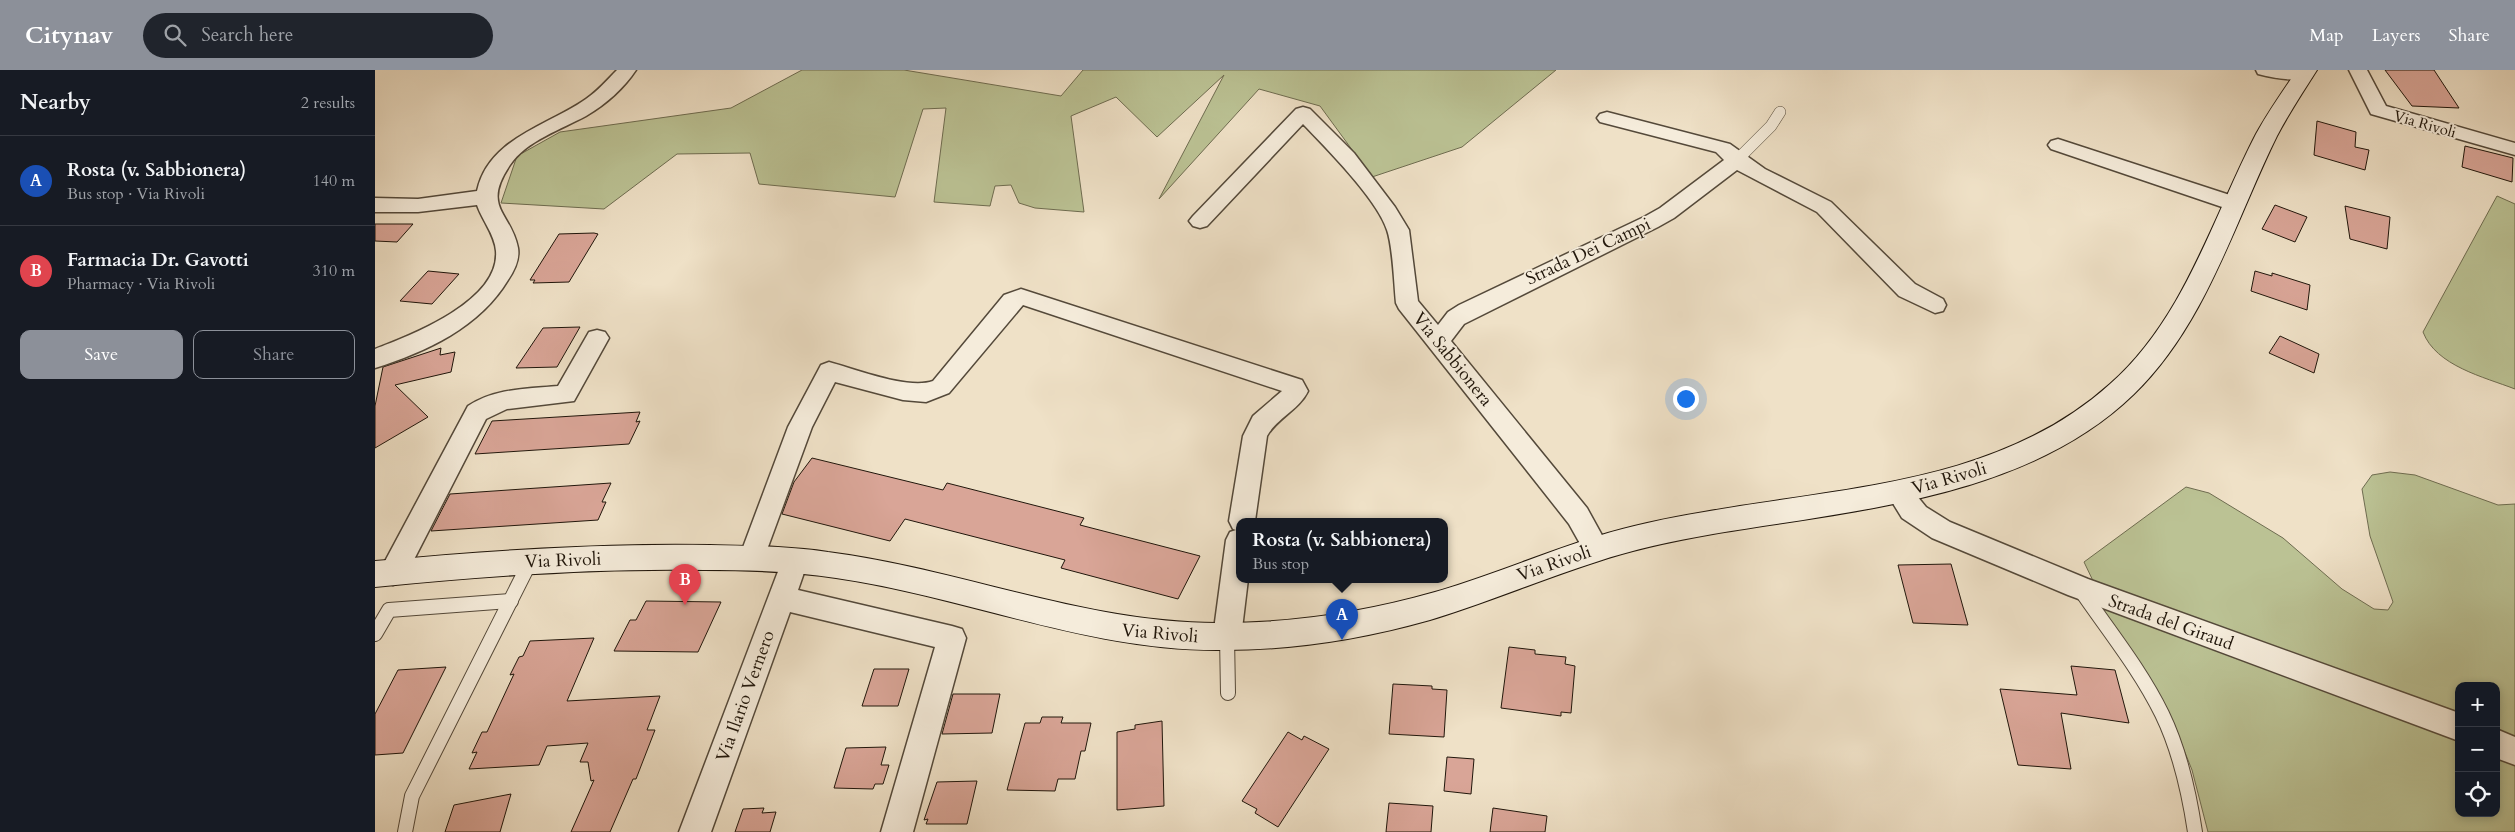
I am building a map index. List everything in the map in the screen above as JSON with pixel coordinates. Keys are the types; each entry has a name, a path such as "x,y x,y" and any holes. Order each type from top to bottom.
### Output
{"street":[{"path":"375,359 448,326 472,310 490,293 505,268 507,256 506,245 489,215 488,196 491,181 507,156 594,103 627,70"},
{"path":"2265,70 2306,72"},
{"name":"Via Rivoli","path":"2358,70 2378,110 2515,149"},
{"name":"Via Rivoli","path":"384,574 531,560 658,557 752,558 795,561 842,566 893,576 1065,621 1126,631 1227,637 1308,631 1395,616 1441,604 1596,548 1703,524 1899,492 1978,472 2021,456 2065,432 2106,404 2138,375 2162,346 2181,317 2274,122 2306,72"},
{"name":"Via Sabbionera","path":"1200,221 1303,113 1347,158 1385,208 1398,230 1407,303 1439,340 1578,516 1596,548"},
{"path":"1607,118 1723,148 1747,168 1824,206 1907,290 1935,304"},
{"path":"2058,144 2235,204"},
{"name":"Strada Dei Campi","path":"1439,340 1456,318 1467,311 1651,222 1737,160"},
{"path":"375,204 404,207 445,205 488,196"},
{"path":"752,558 800,427 829,371 903,391 926,393 941,387 1012,301 1021,297 1032,298 1294,386 1296,391 1294,395 1262,423 1255,436 1242,518"},
{"path":"384,574 477,413 486,406 498,401 565,395 597,338"},
{"name":"Strada del Giraud","path":"1899,492 1904,503 1920,519 1927,523 2078,587 2455,726"},
{"name":"Via Ilario Vernero","path":"695,832 795,561"},
{"path":"1227,637 1236,564"},
{"path":"781,598 952,638 897,832"},
{"path":"2500,745 2515,751"}],"lane":[{"path":"1737,160 1771,126 1780,112"},
{"path":"405,832 412,796 531,560"},
{"path":"2078,587 2145,684 2162,715 2187,784 2195,832"},
{"path":"375,634 389,610 511,600"},
{"path":"1227,637 1228,693"}],"green space":[{"path":"802,70 904,70 1061,96 1083,70 1556,70 1462,147 1372,177 1320,106 1259,89 1159,199 1224,75 1157,137 1116,97 1071,116 1084,212 1035,208 1019,203 1011,185 995,186 990,206 934,202 946,108 923,109 895,197 759,184 750,153 677,154 604,209 501,203 517,156 560,132 731,108"},
{"path":"2497,196 2515,204 2515,389 2476,375 2450,362 2429,344 2423,332"},
{"path":"2390,472 2415,475 2498,505 2515,504 2515,741 2500,735 2500,682 2455,682 2455,718 2095,585 2084,562 2186,487 2209,493 2283,538 2342,589 2374,609 2388,610 2393,602 2370,536 2362,489 2372,475"},
{"path":"2100,606 2455,733 2455,817 2500,817 2500,752 2515,758 2515,832 2208,832 2192,770 2172,720"}],"building":[{"path":"2385,70 2434,70 2459,108 2412,106"},
{"path":"2317,121 2356,132 2355,147 2369,150 2365,170 2314,155"},
{"path":"2465,146 2513,158 2512,182 2462,167"},
{"path":"2275,205 2307,217 2295,242 2262,229"},
{"path":"2345,206 2390,217 2387,249 2350,239"},
{"path":"375,224 413,224 397,242 375,241"},
{"path":"559,234 598,234 569,282 533,283 535,280 530,280"},
{"path":"428,271 459,274 432,304 400,301"},
{"path":"2255,271 2272,276 2272,273 2310,285 2307,310 2251,291"},
{"path":"580,327 557,367 516,368 543,328"},
{"path":"2280,336 2319,354 2314,373 2269,353"},
{"path":"441,348 440,355 455,352 451,372 395,385 428,417 375,448 375,406 383,367"},
{"path":"640,412 636,422 640,421 629,444 475,454 492,421"},
{"path":"812,458 943,490 947,483 1084,518 1080,525 1200,556 1178,599 1061,568 1065,560 905,519 890,541 782,514 794,482"},
{"path":"611,483 602,502 606,502 598,520 431,531 450,494"},
{"path":"1951,564 1968,625 1913,623 1898,565"},
{"path":"646,601 721,602 698,652 614,651 630,620 636,620"},
{"path":"594,638 567,701 660,696 647,730 655,730 636,779 633,779 610,832 571,832 594,780 591,781 588,762 580,762 588,743 547,746 539,765 469,769 477,752 472,753 482,732 487,732 514,674 510,675 519,657 523,656 530,641"},
{"path":"1509,647 1535,650 1535,654 1566,657 1565,664 1575,666 1571,713 1561,712 1561,716 1501,708"},
{"path":"2071,666 2115,670 2129,723 2061,713 2071,769 2018,765 2000,689 2077,695"},
{"path":"446,667 403,753 375,755 375,714 398,670"},
{"path":"874,669 909,669 898,706 862,706"},
{"path":"1393,684 1432,686 1432,689 1447,690 1444,737 1389,734"},
{"path":"953,694 1000,694 992,733 942,734"},
{"path":"1042,717 1063,717 1061,723 1091,723 1085,751 1081,751 1075,779 1058,779 1055,791 1007,790 1025,723 1040,723"},
{"path":"1162,721 1164,806 1117,810 1117,732 1135,729 1135,725"},
{"path":"1288,732 1302,740 1304,736 1329,749 1278,827 1255,813 1257,809 1242,801"},
{"path":"886,747 881,765 889,765 883,784 875,784 873,789 834,788 846,748"},
{"path":"1447,757 1474,759 1471,794 1444,791"},
{"path":"977,781 967,824 926,824 928,819 924,820 937,782"},
{"path":"511,794 500,832 445,832 454,805"},
{"path":"1389,803 1433,806 1431,832 1386,832"},
{"path":"764,808 762,813 776,812 770,832 735,832 743,809"},
{"path":"1493,808 1547,816 1545,832 1490,832"}],"place":[{"name":"Farmacia Dr. Gavotti","path":"685,605"},
{"name":"Rosta (v. Sabbionera)","path":"1342,640"}]}
